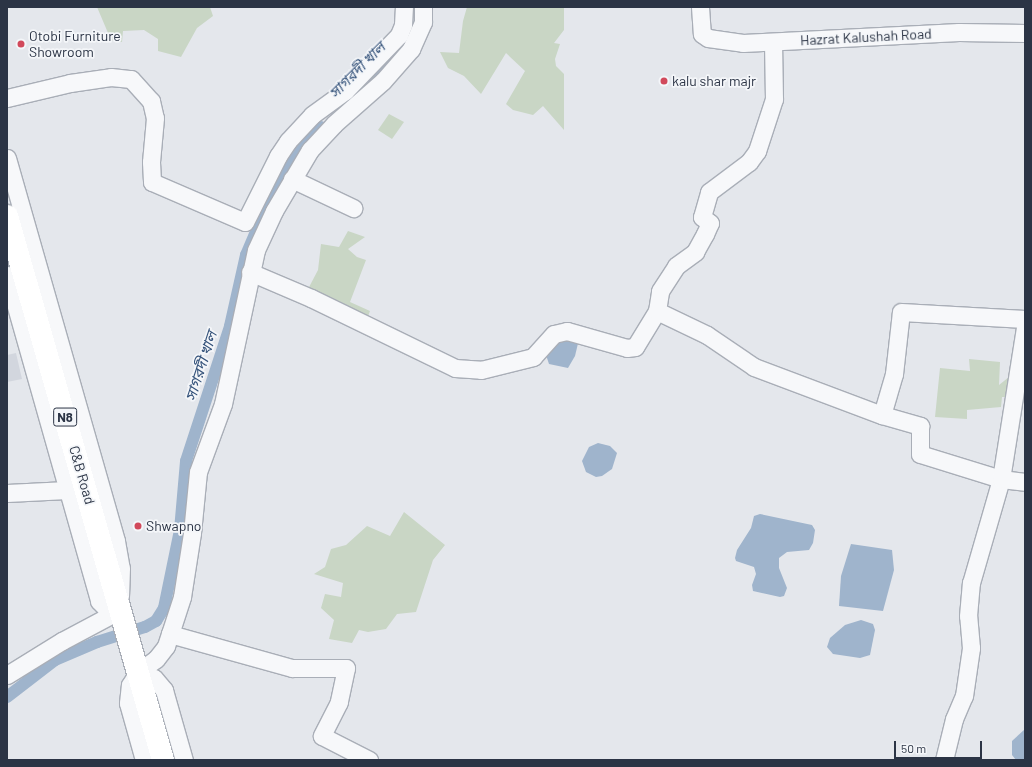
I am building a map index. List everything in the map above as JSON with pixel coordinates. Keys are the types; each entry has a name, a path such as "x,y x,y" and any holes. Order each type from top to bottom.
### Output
{"highway":[{"name":"C&B Road","path":"7,216 121,614"},
{"name":"N8","path":"121,614 163,760"}],"street":[{"path":"7,98 70,83 111,77 131,79 151,101 155,118 150,162 152,182 245,222 278,156 288,141 312,115 345,91 399,35 403,25 404,7"},
{"path":"144,760 128,702 130,685 138,672 156,659 166,646 182,597 192,533 198,472 223,404 250,272 256,250 292,179 310,150 324,133 367,95 411,49 422,22 423,7"},
{"name":"Hazrat Kalushah Road","path":"700,7 700,27 702,34 708,38 743,43 959,32 1025,33"},
{"path":"250,272 311,298 455,368 481,370 533,357 554,334 567,331 627,348 635,347 657,311 660,291 676,266 695,252 705,234 710,223 702,217 709,192 749,162 757,150 774,99 773,42"},
{"path":"7,158 116,541 121,568 121,614"},
{"path":"292,179 353,208"},
{"path":"8,278 99,601 105,607 121,614"},
{"path":"657,311 707,335 754,367 882,415 920,426 920,454 1000,479 1025,482"},
{"path":"882,415 894,374 901,312 1025,320"},
{"path":"944,760 954,719 964,696 971,648 968,616 971,583 1000,479 1025,328"},
{"path":"7,493 67,490"},
{"path":"7,675 62,641 121,614"},
{"path":"170,634 292,668 346,668 338,702 322,736 369,760"},
{"path":"138,672 154,678 164,690 184,760"}],"shaded area":[{"path":"16,353 22,379 7,382 7,355"}],"green space":[{"path":"97,7 210,7 213,16 197,28 181,57 158,51 158,39 144,30 123,31 122,42 111,40"},
{"path":"467,7 564,7 564,30 554,43 560,44 555,59 556,66 564,74 564,130 543,106 533,115 513,110 506,104 525,71 506,53 481,94 464,76 448,68 440,52 459,53 463,21"},
{"path":"389,114 404,122 392,139 378,130"},
{"path":"348,231 365,237 348,249 357,257 366,260 350,302 370,311 366,322 307,291 318,270 321,244 339,247"},
{"path":"969,359 1000,362 999,385 1009,377 1008,397 1002,397 1001,407 967,410 967,419 935,417 940,368 970,371"},
{"path":"404,512 445,545 433,560 416,612 397,614 386,629 368,632 359,630 352,643 329,639 334,620 321,608 325,594 341,597 343,583 314,574 325,567 331,549 346,545 367,526 390,536"}],"water":[{"path":"580,335 575,356 568,368 549,364 546,355 554,338"},
{"path":"598,443 610,446 617,453 612,469 602,476 596,477 586,472 582,461 589,447"},
{"path":"760,514 812,525 815,530 813,543 809,550 787,552 779,558 779,568 787,588 784,596 780,597 753,591 752,585 756,574 754,567 736,561 735,558 737,550 751,528 754,516"},
{"path":"851,544 892,550 894,570 883,611 839,606 841,576"},
{"path":"861,620 873,624 875,630 870,655 860,658 833,654 827,647 830,638 845,625"},
{"path":"1025,729 1025,760 1016,760 1012,755 1012,741"}],"waterway":[{"name":"সাগরদী খাল","path":"355,95 391,60"},
{"name":"সাগরদী খাল","path":"7,697 55,660 97,642 145,627 156,621 164,608 180,530 186,461 230,326 246,255 275,187 297,150 321,127"}],"place":[{"name":"Otobi Furniture Showroom","path":"21,44"},
{"name":"kalu shar majr","path":"664,81"},
{"name":"Shwapno","path":"138,526"}]}
